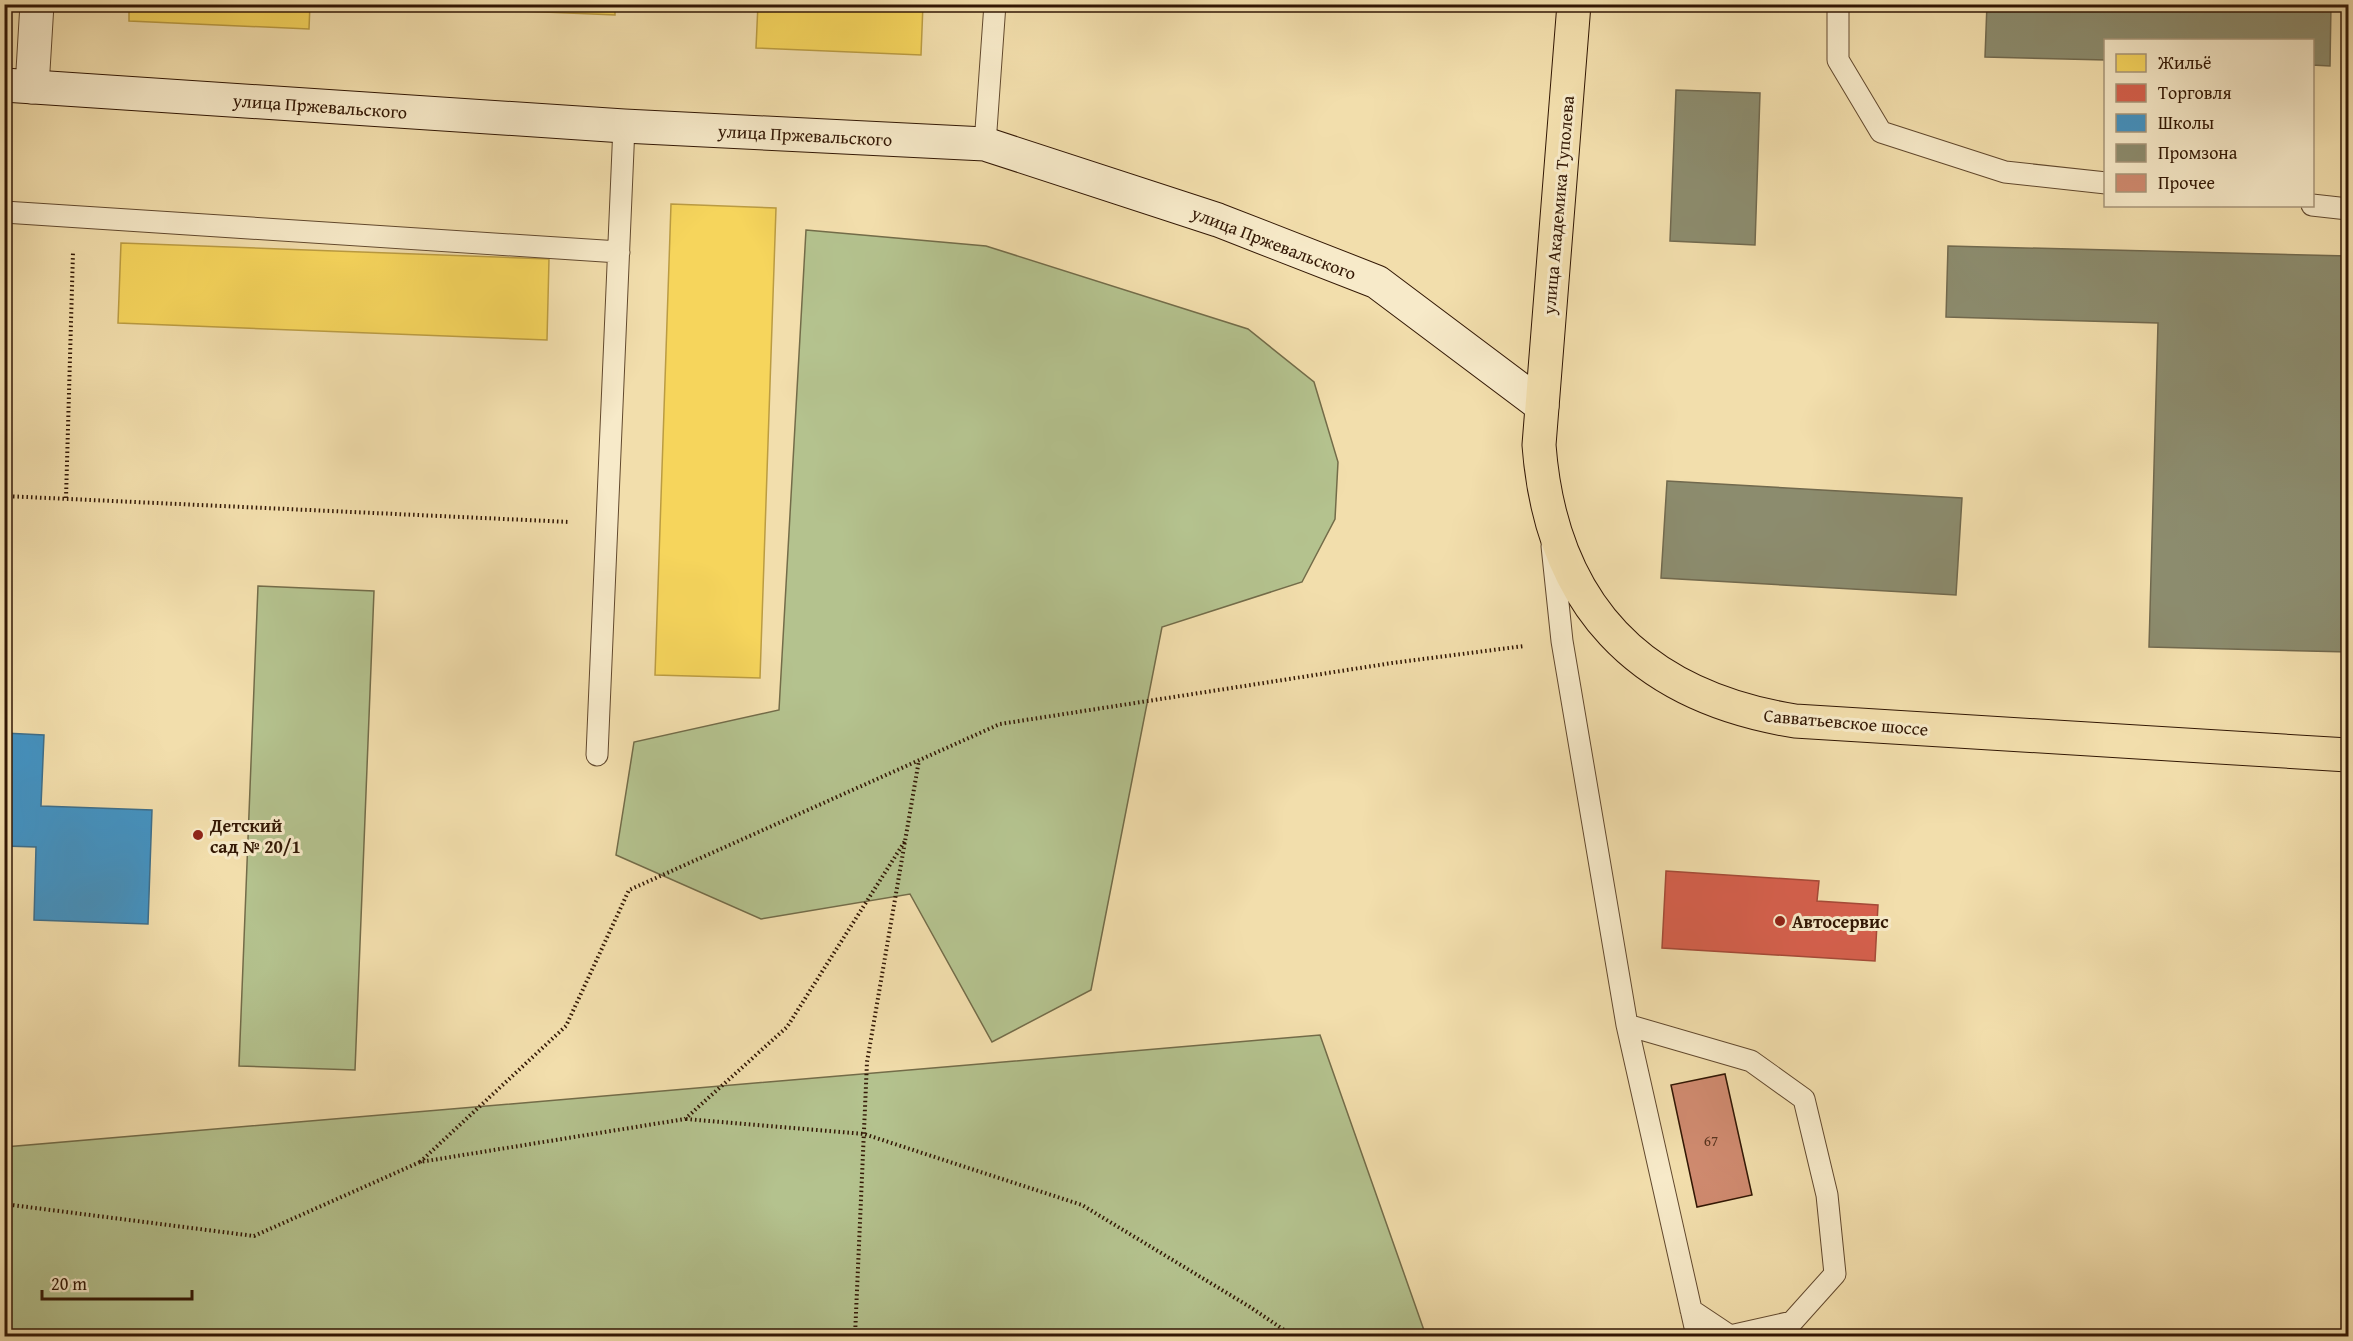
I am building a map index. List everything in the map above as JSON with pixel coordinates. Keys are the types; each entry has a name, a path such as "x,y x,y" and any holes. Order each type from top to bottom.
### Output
{"main road":[{"name":"улица Академика Туполева","path":"1542,406 1574,4"},
{"name":"Савватьевское шоссе","path":"1542,406 1539,445 1542,483 1550,521 1559,547 1580,588 1601,619 1640,658 1686,689 1737,710 1795,721 2349,755"}],"street":[{"path":"18,86 37,4"},
{"name":"улица Пржевальского","path":"18,86 624,126 985,144 1218,220 1377,282 1542,406"}],"lane":[{"path":"985,144 995,4"},
{"path":"1838,4 1838,60 1881,132 2005,172 2104,183"},
{"path":"597,754 624,126"},
{"path":"2314,205 2349,209"},
{"path":"4,212 619,252"},
{"path":"1550,521 1562,641 1627,1025 1697,1336"},
{"path":"1627,1025 1751,1061 1804,1099 1827,1195 1835,1274 1792,1322 1730,1336 1691,1310"}],"path":[{"path":"66,498 74,217"},
{"path":"4,496 607,524"},
{"path":"420,1162 566,1026 629,890 1000,724 1392,663 1562,641"},
{"path":"855,1336 867,1062 919,760"},
{"path":"685,1119 787,1027 905,840"},
{"path":"4,1204 254,1236 420,1162 685,1119 864,1134 1082,1205 1250,1307 1293,1336"}],"green space":[{"path":"806,230 986,246 1248,329 1314,382 1338,462 1335,519 1302,582 1162,627 1091,990 992,1042 910,894 761,919 616,855 634,742 779,710"},
{"path":"258,586 374,591 355,1070 239,1066"},
{"path":"1320,1035 1426,1336 5,1336 5,1147"}],"building: Жильё":[{"path":"129,4 310,4 309,29 129,21"},
{"path":"420,4 615,4 615,15 420,7"},
{"path":"758,4 923,4 921,55 756,48"},
{"path":"671,204 776,208 760,678 655,675"},
{"path":"121,243 549,259 547,340 118,323"}],"building: Торговля":[{"path":"1666,871 1819,881 1817,901 1878,905 1875,961 1662,948"}],"building: Школы":[{"path":"4,733 44,735 41,806 152,810 148,924 34,920 36,847 4,846"}],"building: Промзона":[{"path":"1987,4 2331,4 2330,66 2314,65 2314,39 2104,39 2104,60 1985,57"},
{"path":"1676,90 1760,93 1755,245 1670,241"},
{"path":"1948,246 2348,256 2348,652 2149,647 2158,323 1946,317"},
{"path":"1667,481 1962,498 1956,595 1661,578"}],"building: Прочее":[{"path":"1725,1074 1752,1195 1697,1207 1671,1085"}],"place":[{"name":"Детский сад № 20/1","path":"198,835"},
{"name":"Автосервис","path":"1780,921"}]}
